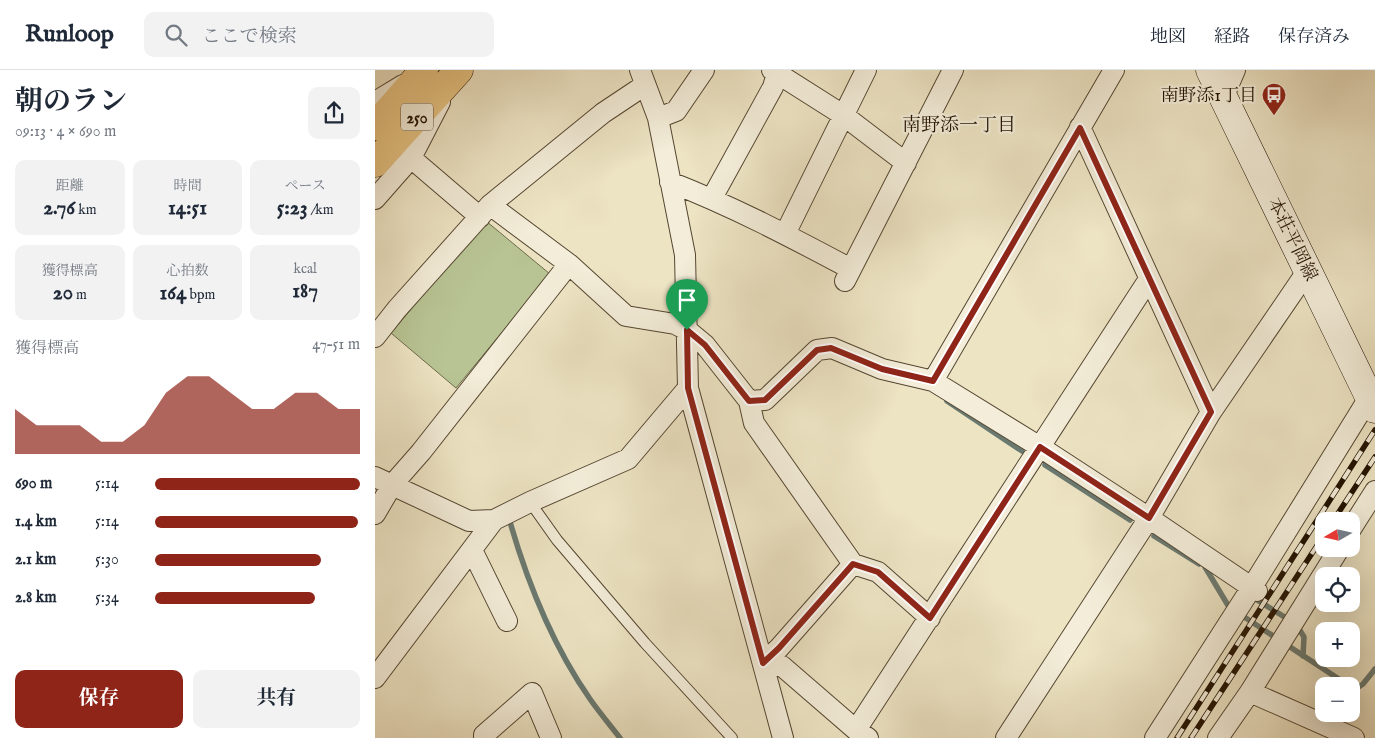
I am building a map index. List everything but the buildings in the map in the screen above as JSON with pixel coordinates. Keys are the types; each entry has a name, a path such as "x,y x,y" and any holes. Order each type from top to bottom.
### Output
{"highway":[{"name":"250","path":"375,126 421,73"},
{"name":"250","path":"375,163 456,73"}],"main road":[{"name":"本荘平岡線","path":"1210,70 1373,398"}],"street":[{"path":"658,118 676,111 704,70"},
{"path":"785,234 867,70"},
{"path":"670,182 712,198 785,234 848,275 953,70"},
{"path":"933,381 1114,70"},
{"path":"1223,98 1235,70"},
{"path":"712,198 773,87 775,71 843,116 906,162"},
{"path":"375,102 421,73"},
{"path":"375,199 411,158 456,73"},
{"path":"375,337 397,309 485,211 603,113 643,77 658,118 685,255 688,388 783,738"},
{"path":"1080,128 1211,412"},
{"path":"411,158 485,211 569,264 626,316 675,324 687,330 705,345 749,401 754,423 853,564 878,572 930,618"},
{"path":"375,514 384,481 421,452 569,264"},
{"path":"1007,738 1149,518 1211,412 1308,270"},
{"path":"763,663 782,666 862,734 930,618 1149,279"},
{"path":"749,401 765,400 817,350 831,348 882,369 933,381 1040,447 1255,589"},
{"path":"384,481 469,521 494,520 628,459 688,388"},
{"path":"1155,738 1255,589 1373,398"},
{"path":"1360,515 1375,491"},
{"path":"375,678 494,520"},
{"path":"472,550 507,621"},
{"path":"1218,738 1333,558"},
{"path":"763,663 779,648 853,564"},
{"path":"1249,692 1353,738"},
{"path":"483,737 532,693 551,738"}],"lane":[{"path":"530,502 557,540 645,643 732,738"}],"green space":[{"path":"486,221 550,274 456,388 391,333"}],"waterway":[{"path":"947,401 1022,451"},
{"path":"1045,465 1130,520"},
{"path":"510,522 533,591 564,658 593,704 620,738"},
{"path":"1154,536 1199,564"},
{"path":"1205,567 1229,607 1348,685 1357,688 1363,684 1375,669"},
{"path":"1254,598 1296,624 1304,637 1303,656"}],"railway":[{"path":"1177,738 1375,430"},
{"path":"1339,512 1375,457"},
{"path":"1191,738 1315,549"}],"place":[{"name":"南野添1丁目","path":"1274,116"}],"district":[{"name":"南野添一丁目","path":"959,124"}],"route":[{"path":"1080,128 1211,412 1149,518 1040,447 930,618 878,572 853,564 779,648 763,663 688,388 687,330 705,345 749,401 765,400 817,350 831,348 882,369 933,381 1080,128"}]}
